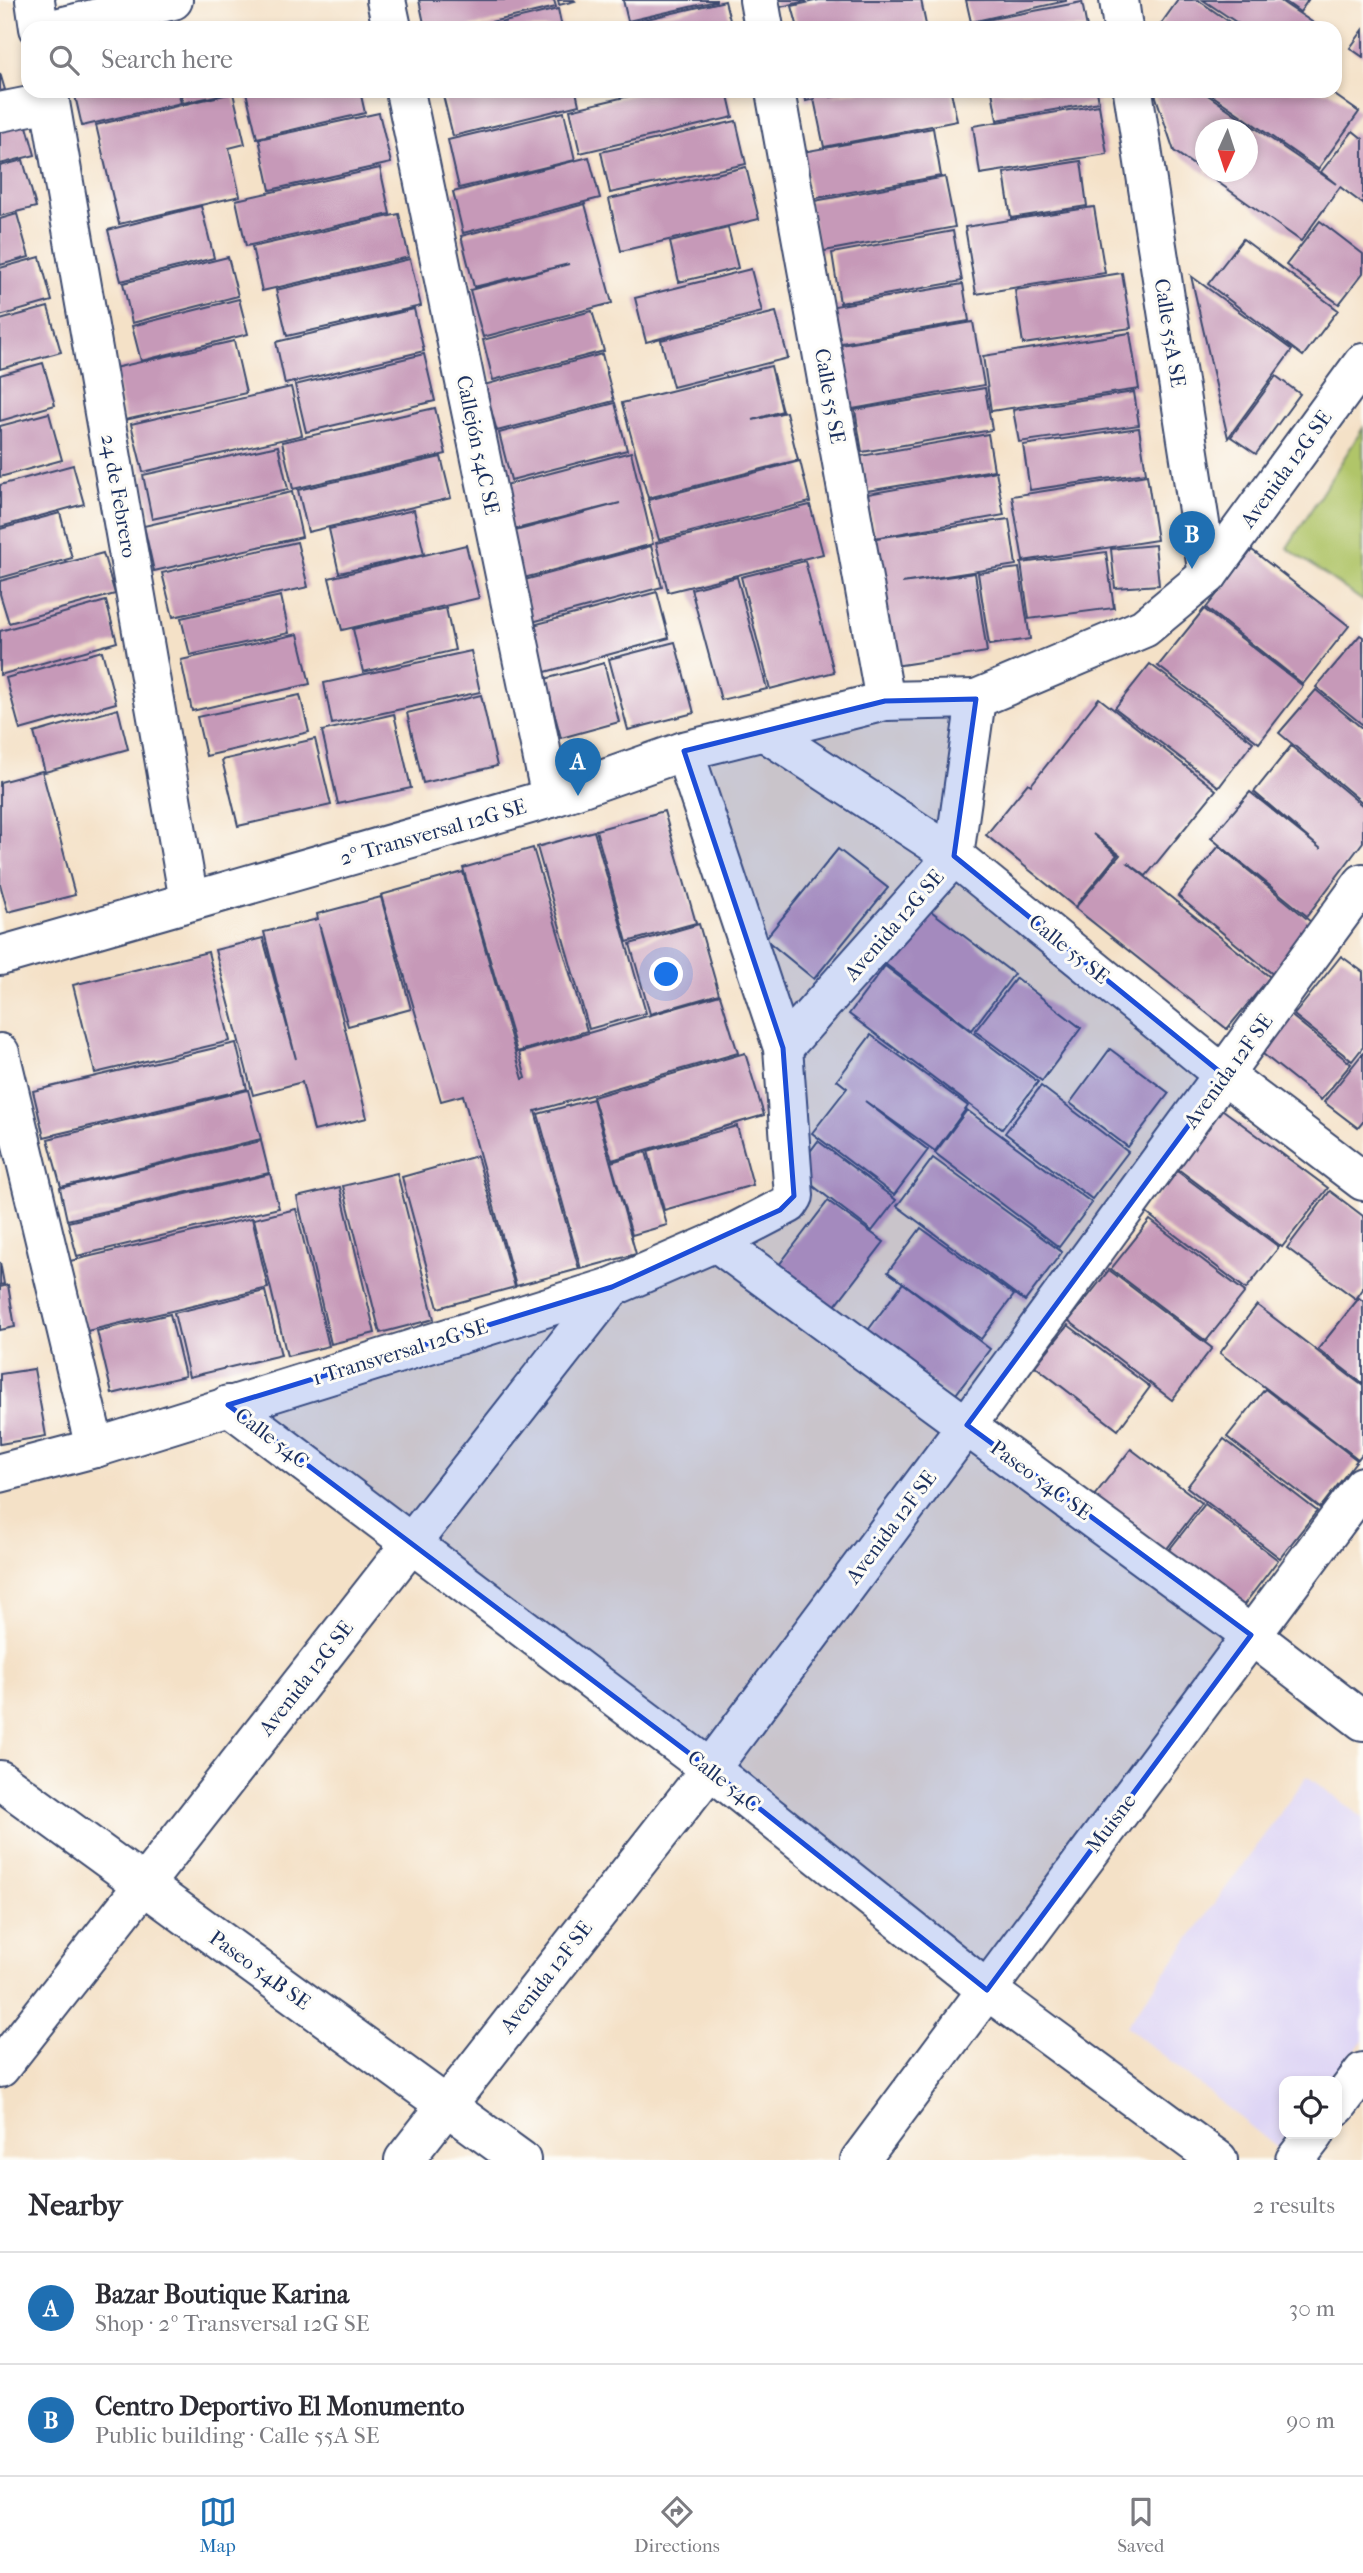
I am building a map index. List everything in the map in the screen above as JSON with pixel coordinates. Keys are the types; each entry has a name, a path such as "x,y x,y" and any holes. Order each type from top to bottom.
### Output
{"street":[{"path":"35,0 38,21"},
{"path":"85,21 173,0"},
{"path":"386,0 390,21"},
{"path":"759,0 763,21"},
{"path":"0,112 43,98"},
{"name":"24 de Febrero","path":"49,98 189,901"},
{"name":"Callejón 54C SE","path":"406,98 551,798"},
{"name":"Calle 55 SE","path":"776,98 885,701"},
{"name":"Calle 55A SE","path":"1134,98 1208,575"},
{"name":"Avenida 12G SE","path":"1144,628 1208,575 1363,363"},
{"name":"2º Transversal 12G SE","path":"0,956 551,798 684,751 885,701 976,699 1144,628"},
{"name":"Avenida 12G SE","path":"783,1048 954,856 976,699"},
{"name":"Calle 55 SE","path":"765,732 954,856 1225,1076 1363,1181"},
{"path":"684,751 783,1048"},
{"name":"Avenida 12F SE","path":"404,2160 709,1769 1225,1076 1363,883"},
{"name":"1 Transversal 12G SE","path":"0,1473 95,1448 612,1287 716,1242 789,1204 794,1196 783,1048"},
{"path":"0,1053 95,1448"},
{"name":"Paseo 54C SE","path":"716,1242 1251,1635 1363,1721"},
{"name":"Avenida 12G SE","path":"0,2068 612,1287"},
{"name":"Calle 54C","path":"228,1405 709,1769 987,1990 1217,2160"},
{"name":"Muisne","path":"860,2160 1363,1486"},
{"name":"Paseo 54B SE","path":"0,1780 447,2104 520,2160"},
{"path":"1342,2099 1363,2072"},
{"path":"1295,2160 1311,2139"}],"highlighted area":[{"path":"976,699 954,856 1225,1076 967,1425 1251,1635 987,1990 710,1769 228,1405 612,1287 780,1210 794,1196 783,1048 684,751 885,701"}],"shaded area":[{"path":"1307,1776 1363,1818 1363,2040 1336,2076 1279,2076 1279,2139 1288,2139 1280,2150 1126,2026"}],"green space":[{"path":"1363,428 1363,601 1287,548"}],"building":[{"path":"419,0 554,0 556,7 495,21 424,21"},
{"path":"558,0 574,0 575,1 559,5"},
{"path":"623,0 716,0 716,1 628,21"},
{"path":"774,0 806,0 806,1 776,8"},
{"path":"819,0 921,0 925,21 796,21 792,6"},
{"path":"966,0 1066,0 976,21 971,21"},
{"path":"1178,0 1198,0 1228,21 1163,21"},
{"path":"1203,0 1279,0 1310,21 1234,21"},
{"path":"1283,0 1308,0 1300,12"},
{"path":"725,1 730,21 638,21"},
{"path":"1082,2 1086,21 981,21"},
{"path":"558,9 561,21 508,21"},
{"path":"1363,30 1363,57 1350,48"},
{"path":"0,73 5,90 0,91"},
{"path":"76,98 180,98 181,103 82,126"},
{"path":"182,98 206,98 183,103"},
{"path":"212,98 234,98 245,144 229,148 240,196 119,224 96,125"},
{"path":"247,98 362,98 365,113 257,138"},
{"path":"444,98 578,98 579,105 453,136"},
{"path":"621,98 729,98 733,117 580,153 570,110"},
{"path":"805,98 952,98 957,121 824,147 814,99 806,101"},
{"path":"993,98 1098,98 1099,102 997,120"},
{"path":"1156,98 1212,98 1242,119 1195,119 1195,166 1174,151"},
{"path":"1216,98 1339,98 1359,112 1318,169 1258,127 1258,119 1246,119"},
{"path":"1099,105 1107,154 980,174 973,126"},
{"path":"23,112 35,155 0,164 0,118"},
{"path":"564,112 575,160 459,188 448,140"},
{"path":"379,113 391,163 270,190 259,139"},
{"path":"736,121 746,164 610,193 601,152"},
{"path":"933,128 941,176 811,199 803,152"},
{"path":"1258,130 1336,184 1321,172 1353,131 1363,139 1363,204 1340,187 1301,241 1218,182 1258,182"},
{"path":"589,157 600,198 463,233 453,192"},
{"path":"23,160 36,207 0,216 0,166"},
{"path":"1081,161 1087,206 1011,218 1004,173"},
{"path":"746,167 759,219 621,251 609,199"},
{"path":"380,168 390,214 246,246 236,200"},
{"path":"945,177 955,227 819,252 809,202"},
{"path":"585,204 612,303 483,337 470,290 569,264 474,287 461,236"},
{"path":"201,206 214,258 121,281 108,230"},
{"path":"1094,207 1105,273 976,294 965,227"},
{"path":"17,214 29,257 0,265 0,219"},
{"path":"399,214 409,257 262,291 252,247"},
{"path":"1320,221 1363,254 1363,273 1339,304 1286,265"},
{"path":"728,228 738,268 679,282 670,242"},
{"path":"953,231 962,281 840,303 832,253"},
{"path":"1243,239 1338,310 1303,356 1208,284"},
{"path":"40,257 52,301 0,316 0,268"},
{"path":"228,257 238,296 132,323 123,283"},
{"path":"410,259 421,306 287,336 276,290"},
{"path":"751,269 762,312 646,342 635,298"},
{"path":"1122,273 1131,328 1023,344 1015,290"},
{"path":"1191,276 1292,350 1228,438"},
{"path":"963,284 969,321 830,345 823,308"},
{"path":"239,299 248,334 141,361 132,326"},
{"path":"48,307 61,352 0,369 0,320"},
{"path":"414,309 424,351 285,384 276,342"},
{"path":"592,311 604,351 493,380 483,340"},
{"path":"776,312 788,358 673,387 661,340"},
{"path":"973,322 984,385 847,410 835,346"},
{"path":"1130,333 1139,389 991,411 983,356"},
{"path":"234,341 246,393 125,420 114,368"},
{"path":"424,354 435,401 306,432 295,385"},
{"path":"602,354 614,401 497,431 484,385"},
{"path":"43,363 55,405 0,421 0,375"},
{"path":"771,366 782,411 753,420 786,412 798,460 648,498 622,403"},
{"path":"1276,376 1300,394 1256,454 1231,437"},
{"path":"291,387 302,435 143,472 131,424"},
{"path":"985,388 992,430 862,452 855,410"},
{"path":"1134,392 1139,425 1019,442 1013,410"},
{"path":"615,403 627,450 511,480 499,433"},
{"path":"435,408 446,454 293,489 282,442"},
{"path":"49,413 62,460 0,477 0,426"},
{"path":"1139,428 1146,473 1030,490 1023,445"},
{"path":"988,434 994,470 867,491 861,456"},
{"path":"278,446 288,489 152,519 143,475"},
{"path":"631,452 653,544 516,580 504,534 620,503 512,530 501,486"},
{"path":"441,457 451,498 308,532 298,490"},
{"path":"800,461 810,502 659,540 648,500"},
{"path":"73,465 84,504 0,527 0,485"},
{"path":"996,471 1004,515 875,538 868,494"},
{"path":"1147,475 1157,540 1023,561 1012,496"},
{"path":"292,492 302,537 154,571 144,526"},
{"path":"810,505 823,554 668,592 656,543"},
{"path":"414,510 424,554 339,573 329,529"},
{"path":"60,513 72,558 0,578 0,529"},
{"path":"1009,519 1016,565 902,583 975,573 987,652 894,666 875,538"},
{"path":"297,542 308,587 173,617 162,573"},
{"path":"466,545 479,598 342,630 329,578"},
{"path":"1155,545 1159,585 1115,588 1111,549"},
{"path":"651,546 662,587 532,622 521,581"},
{"path":"1252,550 1349,626 1303,684 1206,608"},
{"path":"1106,552 1114,608 1029,619 1021,563"},
{"path":"103,553 115,594 9,623 0,594 0,581"},
{"path":"805,561 834,672 770,689 741,577"},
{"path":"1019,568 1030,639 989,645 978,573"},
{"path":"737,577 767,689 721,700 691,589"},
{"path":"657,592 669,638 538,674 526,627"},
{"path":"281,596 289,633 190,655 181,618"},
{"path":"106,601 117,642 0,675 0,631"},
{"path":"446,608 455,650 363,672 353,629"},
{"path":"1204,609 1303,686 1259,743 1158,666"},
{"path":"298,634 310,684 192,711 181,660"},
{"path":"1360,635 1363,637 1363,725 1316,687"},
{"path":"675,642 694,713 628,730 609,659"},
{"path":"102,651 116,703 20,730 6,678"},
{"path":"471,651 480,692 332,724 324,683"},
{"path":"604,663 619,722 561,738 545,679"},
{"path":"1150,664 1253,742 1219,787 1115,708"},
{"path":"1316,690 1363,729 1363,803 1279,733"},
{"path":"300,695 309,732 206,756 197,717"},
{"path":"481,695 497,766 423,783 407,713"},
{"path":"1099,698 1216,790 1146,876 1127,862 1270,977 1227,1029 1075,908 1120,855 1093,834 1117,855 1075,907 986,835 1028,783 1031,785"},
{"path":"118,709 128,749 45,772 34,733"},
{"path":"394,714 411,788 338,804 322,731"},
{"path":"315,739 331,805 238,826 222,760"},
{"path":"1291,746 1363,806 1363,842 1307,916 1211,838 1250,792 1321,849 1254,792"},
{"path":"42,771 75,895 8,912 0,884 0,782"},
{"path":"664,811 696,923 627,942 596,830"},
{"path":"594,831 646,1013 589,1029 537,847"},
{"path":"1219,846 1317,927 1275,976 1178,896"},
{"path":"533,848 587,1031 517,1052 463,868"},
{"path":"838,849 888,888 814,979 765,939"},
{"path":"463,872 523,1079 526,1078 519,1053 720,995 738,1053 535,1111 579,1269 516,1286 463,1095 441,1101 381,895"},
{"path":"381,897 411,1009 348,1026 319,924 367,1118 314,1131 302,1082 253,1095 215,950 263,938 296,1059 264,932 318,919 317,914"},
{"path":"923,905 1014,974 972,1030 880,960"},
{"path":"699,924 719,994 650,1014 630,944"},
{"path":"208,952 230,1041 95,1073 73,985"},
{"path":"1341,956 1363,972 1363,1047 1352,1061 1294,1015"},
{"path":"885,966 1038,1082 1002,1129 849,1014"},
{"path":"1016,978 1081,1028 1042,1081 975,1031"},
{"path":"1288,1013 1351,1064 1321,1100 1258,1050"},
{"path":"871,1035 968,1106 935,1151 865,1101 928,1150 894,1195 812,1133 847,1088 837,1080"},
{"path":"236,1043 247,1089 44,1137 33,1091"},
{"path":"1110,1049 1169,1093 1128,1147 1070,1103"},
{"path":"745,1053 764,1115 612,1160 593,1097"},
{"path":"1363,1053 1363,1122 1358,1128 1324,1102"},
{"path":"1041,1086 1128,1152 1092,1199 1005,1133"},
{"path":"248,1090 261,1139 61,1187 48,1139"},
{"path":"593,1099 636,1254 581,1269 538,1114"},
{"path":"1219,1107 1328,1188 1282,1247 1174,1166"},
{"path":"967,1110 1092,1203 1059,1247 935,1153"},
{"path":"737,1126 753,1185 664,1210 648,1151"},
{"path":"261,1141 269,1173 67,1220 60,1188"},
{"path":"818,1141 896,1200 872,1231 795,1172"},
{"path":"646,1152 667,1225 632,1235 611,1162"},
{"path":"477,1156 515,1287 438,1308 402,1177"},
{"path":"933,1158 1062,1252 1025,1301 897,1206"},
{"path":"1177,1171 1279,1247 1246,1289 1145,1212"},
{"path":"397,1173 434,1319 380,1333 343,1186"},
{"path":"270,1174 279,1208 77,1256 68,1222"},
{"path":"340,1187 375,1333 331,1344 297,1197"},
{"path":"1330,1191 1363,1216 1363,1289 1356,1299 1287,1248"},
{"path":"828,1201 884,1242 831,1311 776,1269"},
{"path":"296,1209 329,1346 287,1356 254,1219"},
{"path":"252,1218 268,1288 87,1331 70,1261"},
{"path":"1150,1220 1245,1292 1206,1341 1111,1269"},
{"path":"921,1228 1014,1295 981,1339 888,1272"},
{"path":"0,1262 4,1284 0,1285"},
{"path":"1109,1270 1212,1348 1172,1400 1069,1321"},
{"path":"903,1283 990,1349 953,1398 866,1333"},
{"path":"8,1285 15,1327 0,1330 0,1287"},
{"path":"265,1291 281,1355 189,1377 174,1313"},
{"path":"1359,1298 1363,1301 1363,1384 1318,1349"},
{"path":"1257,1305 1363,1386 1363,1453 1358,1459 1220,1353"},
{"path":"170,1314 185,1376 112,1394 97,1331"},
{"path":"1068,1325 1150,1387 1118,1430 1035,1366"},
{"path":"34,1369 46,1436 0,1444 0,1374"},
{"path":"1265,1389 1357,1460 1320,1508 1227,1437"},
{"path":"1224,1439 1317,1511 1280,1558 1187,1487"},
{"path":"1131,1449 1202,1503 1162,1555 1090,1501"},
{"path":"1205,1504 1278,1560 1236,1615 1162,1559"}],"place":[{"name":"Centro Deportivo El Monumento","path":"1192,569"},
{"name":"Bazar Boutique Karina","path":"578,796"}]}
